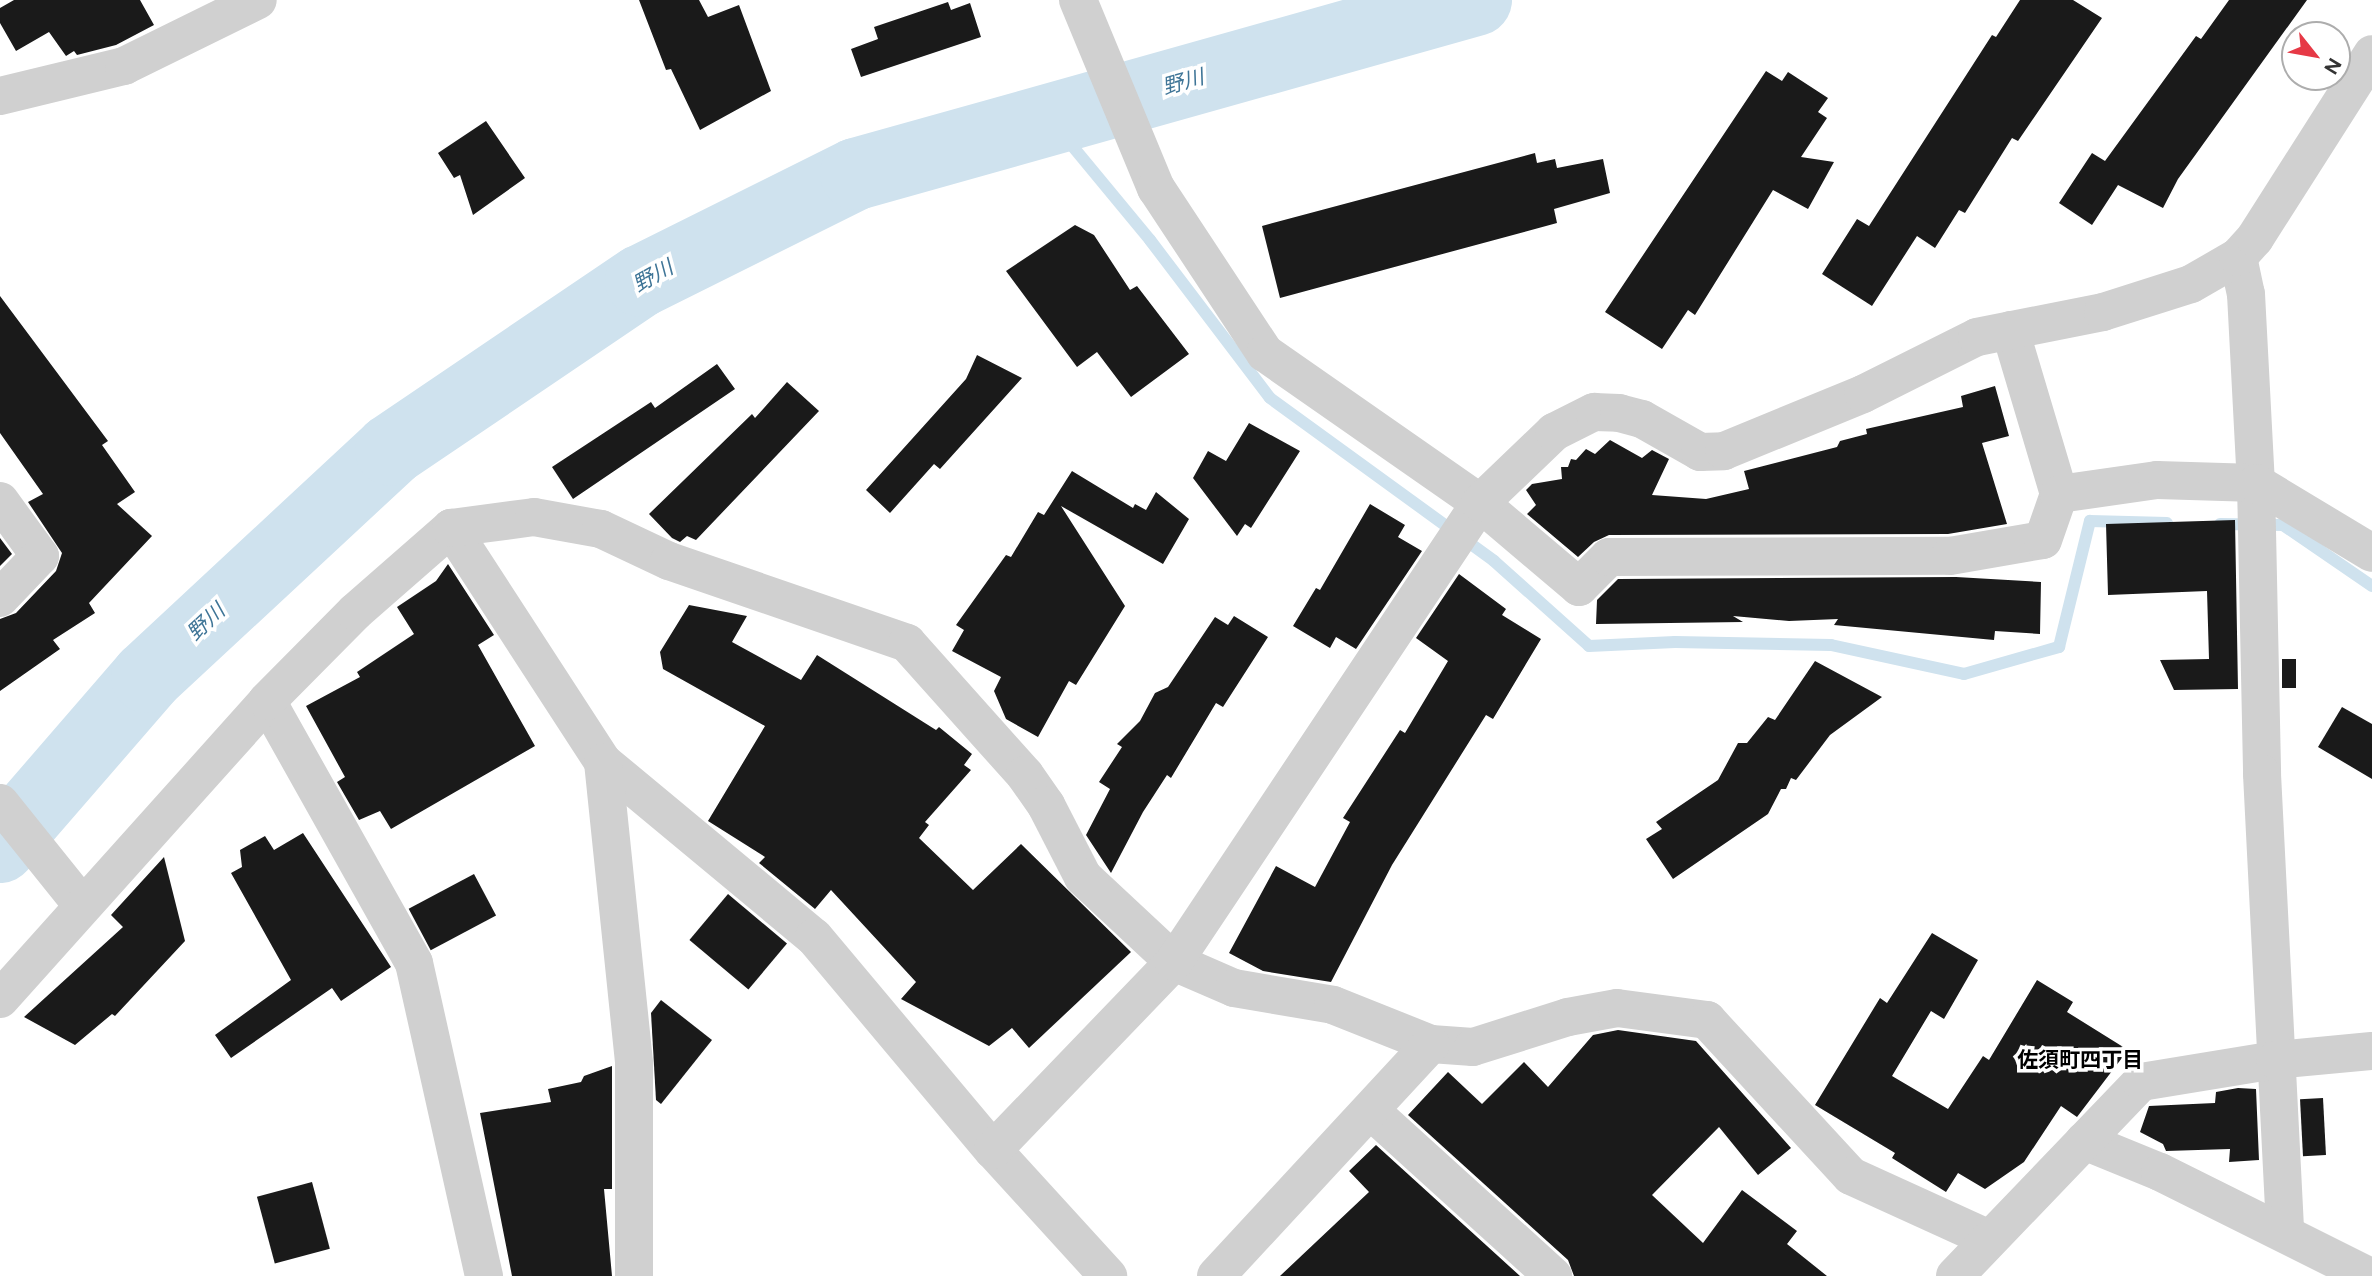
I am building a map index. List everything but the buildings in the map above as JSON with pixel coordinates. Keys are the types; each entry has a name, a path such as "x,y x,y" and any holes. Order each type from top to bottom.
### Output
{"street":[{"path":"0,96 124,66 258,0"},
{"path":"1078,0 1156,188 1265,353 1480,503 1579,587 1609,557 1950,556 2043,540 2059,494 2010,330"},
{"path":"993,1150 1174,962 1480,503 1554,432 1594,412 1642,419 1700,452 1724,451 1863,394 1977,337 2103,312 2192,284 2238,257 2255,238 2372,54"},
{"path":"2238,257 2246,294 2256,483 2262,774 2285,1233"},
{"path":"2059,494 2157,480 2256,483 2372,553"},
{"path":"0,501 40,556 0,598"},
{"path":"0,999 78,899 355,612 451,528 534,517 601,529 669,561 907,643 1025,775 1046,805 1083,877 1174,962 1234,988 1333,1005 1431,1044 1473,1047 1568,1017 1617,1008 1707,1020 1851,1176 1989,1239"},
{"path":"451,528 603,762 814,937 993,1150 1108,1276"},
{"path":"267,701 414,963 484,1276"},
{"path":"603,762 634,1063 634,1276"},
{"path":"0,803 78,899"},
{"path":"1216,1276 1431,1044"},
{"path":"1955,1276 2141,1082 2276,1060 2372,1051"},
{"path":"1371,1111 1553,1276"},
{"path":"2084,1141 2285,1233 2370,1276"}],"waterway":[{"name":"野川","path":"0,847 147,677 391,450 641,281 856,174 1476,0"},
{"path":"1050,119 1150,240 1270,398 1494,561 1589,646 1675,642 1831,645 1964,674 2059,647 2090,521 2167,523"},
{"path":"2220,524 2283,525 2372,586"}],"district":[{"name":"佐須町四丁目","path":"2080,1060"}]}
